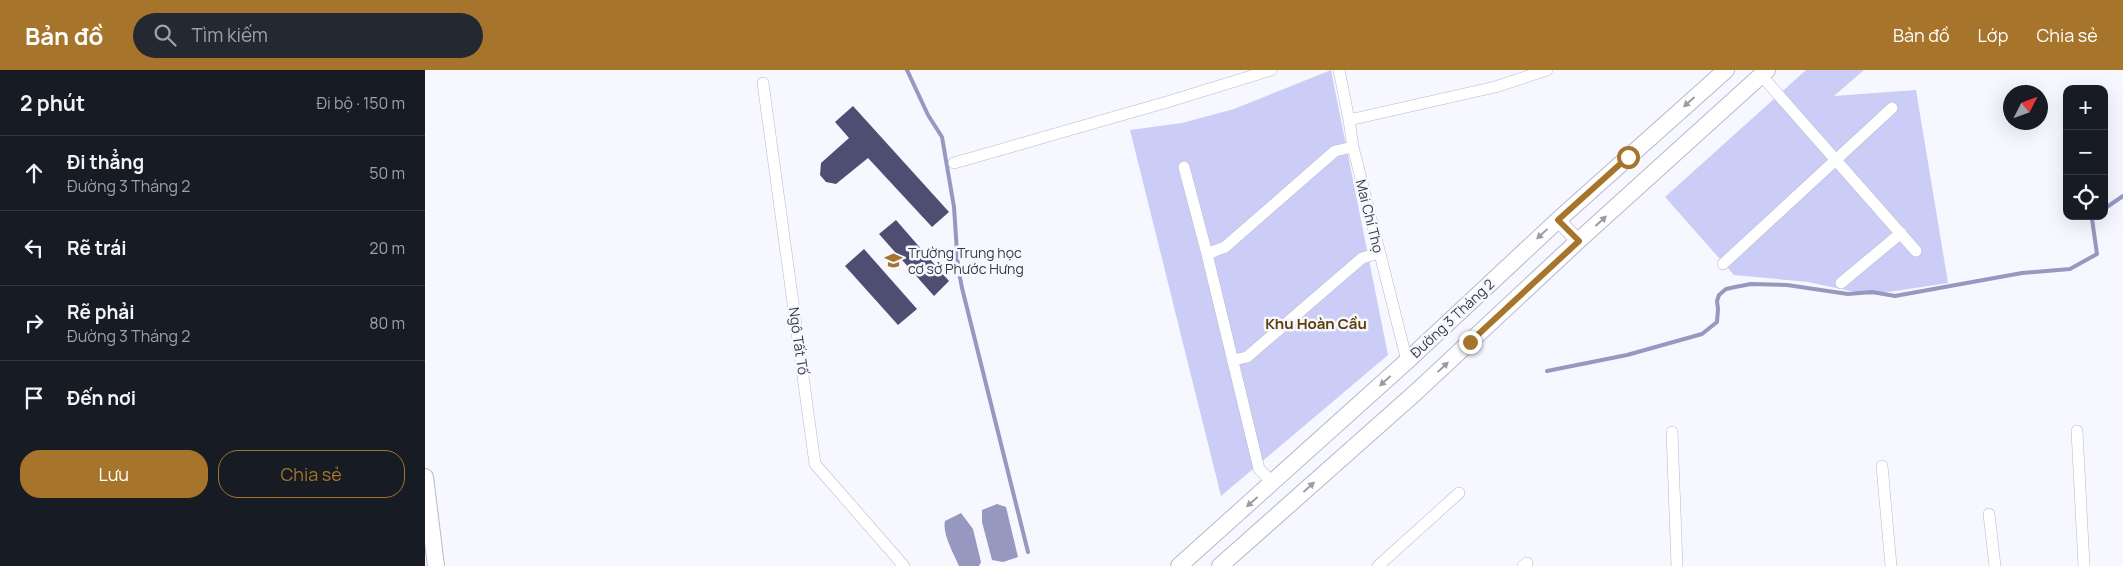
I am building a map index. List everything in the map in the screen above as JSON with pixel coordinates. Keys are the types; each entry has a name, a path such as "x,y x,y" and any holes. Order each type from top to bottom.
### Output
{"main road":[{"name":"Đường 3 Tháng 2","path":"1179,566 1407,361 1558,220 1726,70"},
{"path":"1224,565 1764,73"},
{"path":"425,477 427,513 436,566"}],"street":[{"path":"954,163 1271,70"},
{"name":"Mai Chí Thọ","path":"1339,70 1353,147 1407,361"},
{"path":"1349,120 1486,89 1547,70"},
{"path":"1764,73 1836,160 1917,251"},
{"name":"Ngô Tất Tố","path":"763,83 815,464 904,566"},
{"path":"1723,264 1892,108"},
{"path":"1207,254 1225,247 1335,151 1353,147"},
{"path":"1184,167 1259,469 1273,483"},
{"path":"1558,220 1579,241"},
{"path":"1841,283 1901,234"},
{"path":"1233,360 1247,357 1362,258 1379,253"},
{"path":"2077,431 2084,566"},
{"path":"1672,432 1677,566"},
{"path":"1882,466 1891,566"},
{"path":"1379,566 1459,493"},
{"path":"1989,514 1995,566"}],"shaded area":[{"path":"1331,70 1388,355 1221,496 1130,130 1182,123 1234,109"},
{"path":"1806,70 1864,70 1834,96 1916,90 1948,283 1869,295 1808,282 1734,275 1665,197"},
{"path":"997,504 1006,507 1018,557 1003,562 992,560 982,522 982,510"},
{"path":"961,513 973,529 981,562 979,566 959,566 947,538 945,521"}],"building":[{"path":"853,106 949,212 932,227 868,158 836,184 826,182 820,175 821,163 849,138 835,122"},
{"path":"896,220 949,281 934,296 879,234"},
{"path":"864,249 917,309 898,325 845,266"}],"waterway":[{"path":"907,70 928,115 942,137 954,207 958,267 962,288 1028,552"},
{"path":"2108,206 2123,196"},
{"path":"1547,371 1627,355 1702,334 1717,322 1717,301 1719,295 1726,289 1735,287 1751,284 1787,285 1848,294 1872,292 1895,296 2022,273 2070,269 2097,254 2092,220"}],"place":[{"name":"Trường Trung học cơ sở Phước Hưng","path":"894,260"}],"district":[{"name":"Khu Hoàn Cầu","path":"1316,323"}],"route":[{"path":"1470,342 1579,241 1558,220 1628,157"}]}
